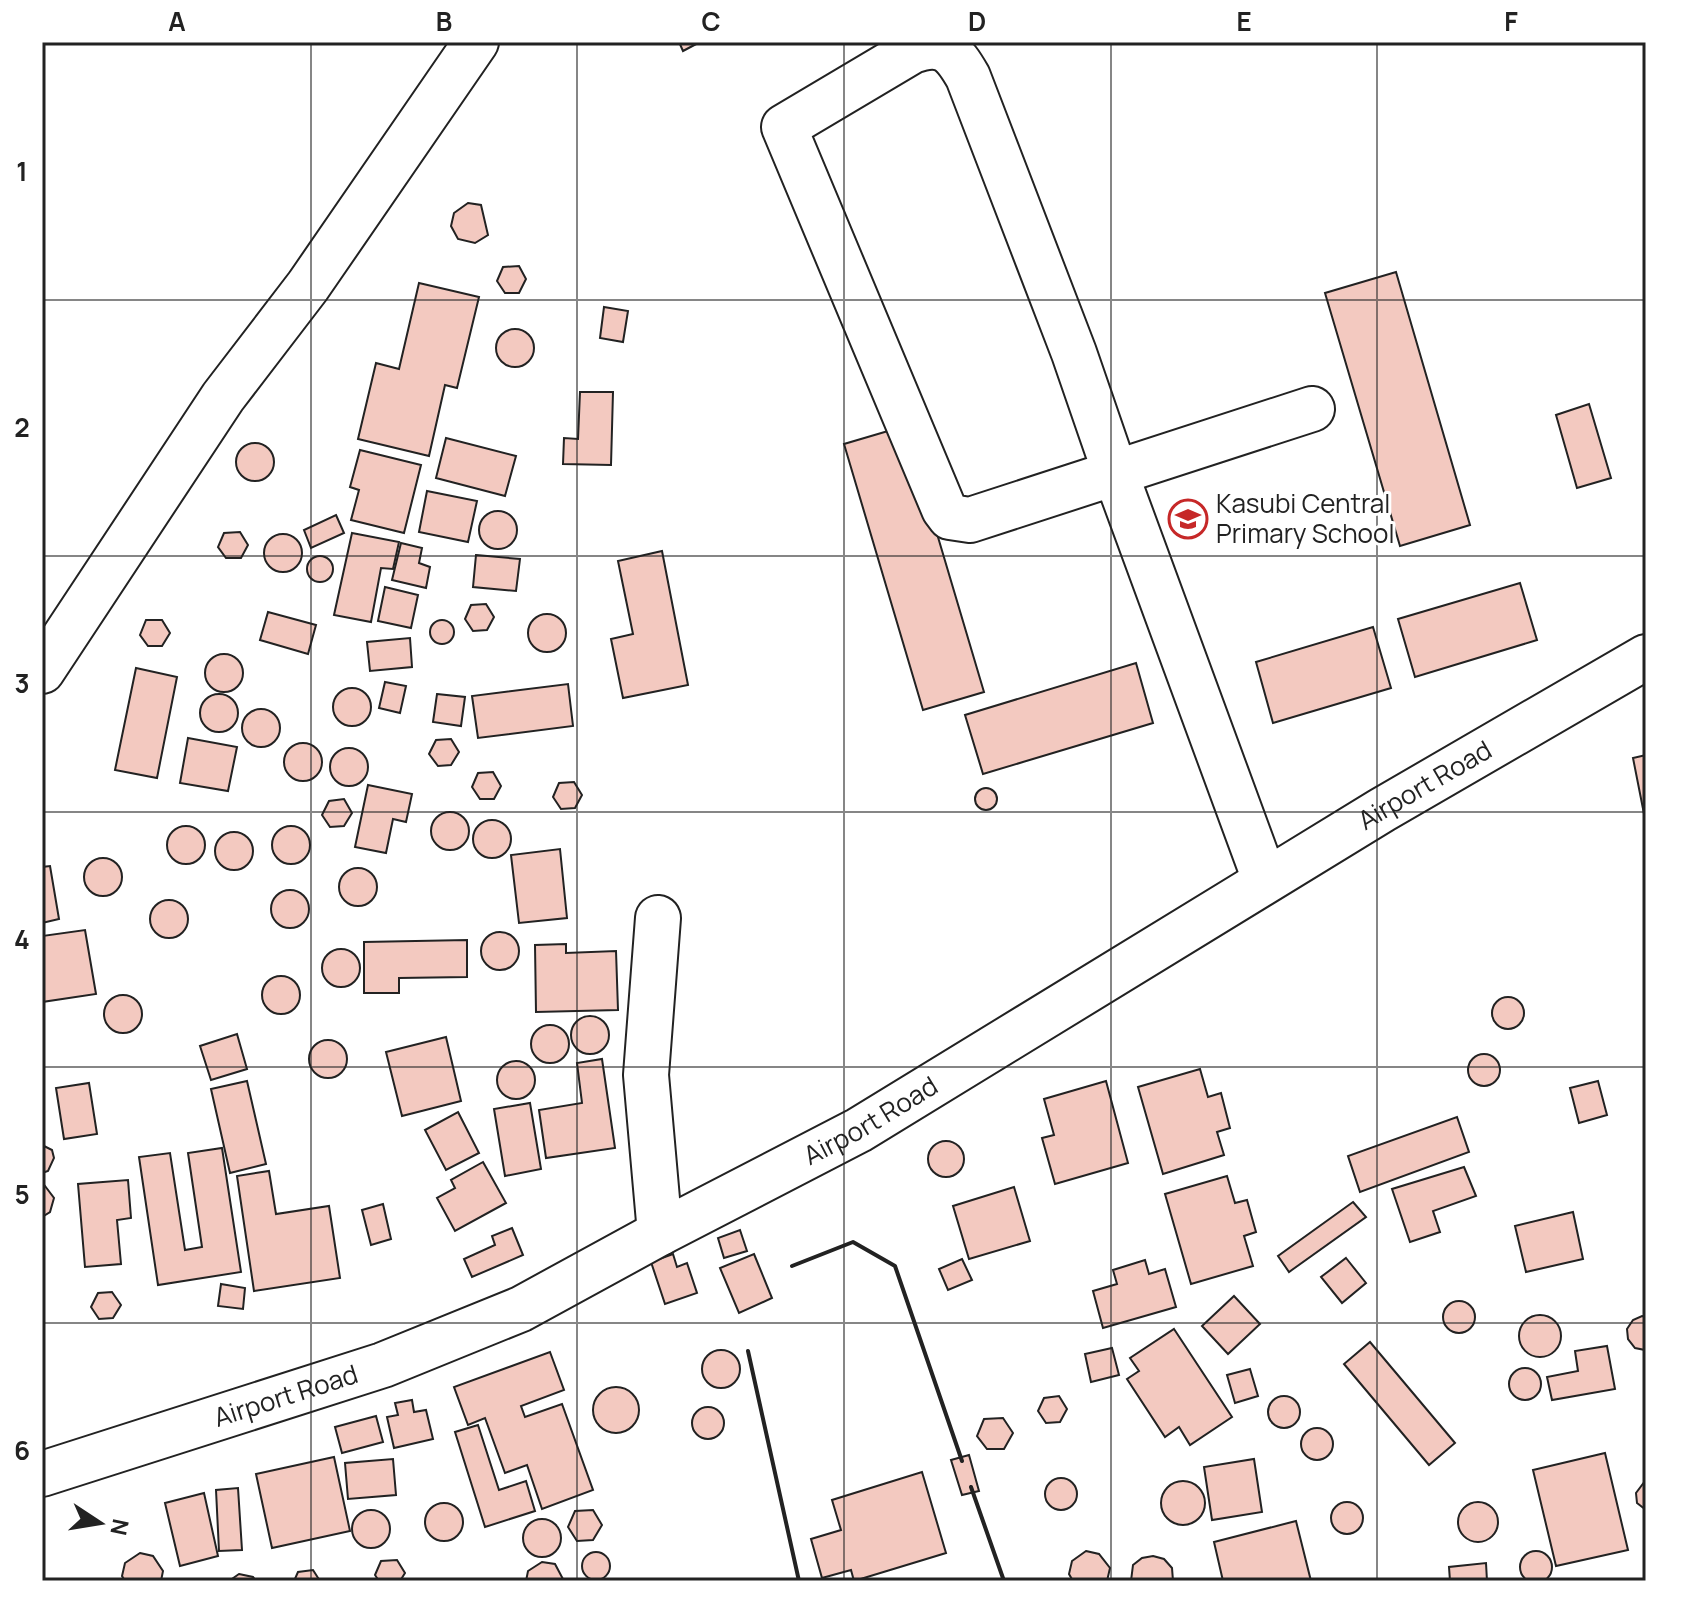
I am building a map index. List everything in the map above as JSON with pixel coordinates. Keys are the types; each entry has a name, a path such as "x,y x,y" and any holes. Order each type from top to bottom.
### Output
{"street":[{"path":"42,671 223,397 308,286 476,42"},
{"path":"1265,880 1115,472 1063,324 968,77 957,58 944,48 930,45 912,51 784,127 950,517 970,520 1115,472 1312,409"},
{"name":"Airport Road","path":"42,1474 401,1358 521,1309 859,1130 1265,880 1646,657"},
{"path":"658,918 646,1075 660,1233"}],"building":[{"path":"679,42 700,42 683,51"},
{"path":"468,203 481,205 488,235 475,243 458,239 451,226 454,213"},
{"path":"519,266 526,279 519,293 505,293 497,281 503,267"},
{"path":"1396,272 1470,525 1400,546 1325,293"},
{"path":"419,283 479,297 457,388 445,385 429,456 358,439 376,363 399,369"},
{"path":"604,307 628,311 623,342 600,338"},
{"path":"515,329 529,334 534,348 529,362 515,367 501,362 496,348 501,334"},
{"path":"580,392 613,392 611,465 563,464 564,438 578,439"},
{"path":"1589,404 1611,478 1577,488 1556,415"},
{"path":"905,426 984,692 923,710 844,444"},
{"path":"446,438 516,456 505,496 436,478"},
{"path":"255,443 269,448 274,462 269,476 255,481 241,476 236,462 241,448"},
{"path":"360,450 421,465 404,533 351,520 359,490 350,487"},
{"path":"427,491 477,501 468,542 419,532"},
{"path":"498,511 512,516 517,530 512,544 498,549 484,544 479,530 484,516"},
{"path":"336,515 344,533 311,548 304,530"},
{"path":"240,532 248,545 241,558 226,558 218,547 224,533"},
{"path":"352,533 399,542 393,569 381,568 371,622 334,615"},
{"path":"283,534 297,539 302,553 297,567 283,572 269,567 264,553 269,539"},
{"path":"401,543 422,548 419,563 430,567 426,588 392,580"},
{"path":"662,551 688,685 623,698 611,639 633,634 618,561"},
{"path":"476,555 520,559 516,591 473,587"},
{"path":"320,556 329,560 333,569 329,578 320,582 311,578 307,569 311,560"},
{"path":"1520,583 1537,640 1415,677 1398,619"},
{"path":"385,587 418,595 411,628 378,621"},
{"path":"486,604 494,617 487,630 473,631 465,619 471,605"},
{"path":"268,612 316,625 308,654 260,640"},
{"path":"547,614 561,619 566,633 561,647 547,652 533,647 528,633 533,619"},
{"path":"146,620 162,620 170,633 162,646 148,646 140,635"},
{"path":"442,620 451,623 454,632 451,641 442,644 433,641 430,632 433,623"},
{"path":"1373,627 1391,688 1273,723 1256,662"},
{"path":"410,638 412,667 370,671 367,642"},
{"path":"224,654 238,659 243,673 238,687 224,692 210,687 205,673 210,659"},
{"path":"1136,663 1153,723 983,774 965,715"},
{"path":"136,668 177,677 157,778 115,770"},
{"path":"385,682 406,686 400,713 379,708"},
{"path":"568,684 573,726 478,738 472,696"},
{"path":"352,688 366,693 371,707 366,721 352,726 338,721 333,707 338,693"},
{"path":"219,694 233,699 238,713 233,727 219,732 205,727 200,713 205,699"},
{"path":"437,694 465,697 461,726 433,722"},
{"path":"261,709 275,714 280,728 275,742 261,747 247,742 242,728 247,714"},
{"path":"188,738 237,747 228,791 180,783"},
{"path":"451,739 459,752 451,765 438,766 429,754 436,740"},
{"path":"303,743 317,748 322,762 317,776 303,781 289,776 284,762 289,748"},
{"path":"349,748 363,753 368,767 363,781 349,786 335,781 330,767 335,753"},
{"path":"1646,755 1646,824 1633,758"},
{"path":"493,772 501,786 494,799 480,799 472,787 478,773"},
{"path":"574,782 582,795 575,808 561,809 553,797 559,783"},
{"path":"368,785 412,794 406,822 393,819 386,853 355,847"},
{"path":"986,788 994,791 997,799 994,807 986,810 978,807 975,799 978,791"},
{"path":"344,799 352,813 344,826 330,827 322,815 329,801"},
{"path":"450,812 464,817 469,831 464,845 450,850 436,845 431,831 436,817"},
{"path":"492,820 506,825 511,839 506,853 492,858 478,853 473,839 478,825"},
{"path":"186,826 200,831 205,845 200,859 186,864 172,859 167,845 172,831"},
{"path":"291,826 305,831 310,845 305,859 291,864 277,859 272,845 277,831"},
{"path":"234,832 248,837 253,851 248,865 234,870 220,865 215,851 220,837"},
{"path":"560,849 567,918 519,923 511,855"},
{"path":"103,858 117,863 122,877 117,891 103,896 89,891 84,877 89,863"},
{"path":"50,866 59,919 42,923 42,867"},
{"path":"358,868 372,873 377,887 372,901 358,906 344,901 339,887 344,873"},
{"path":"290,890 304,895 309,909 304,923 290,928 276,923 271,909 276,895"},
{"path":"169,900 183,905 188,919 183,933 169,938 155,933 150,919 155,905"},
{"path":"85,930 96,994 42,1002 42,936"},
{"path":"500,932 514,937 519,951 514,965 500,970 486,965 481,951 486,937"},
{"path":"467,940 467,977 399,978 399,993 364,993 364,942"},
{"path":"566,944 566,953 616,951 618,1010 536,1012 535,945"},
{"path":"341,949 355,954 360,968 355,982 341,987 327,982 322,968 327,954"},
{"path":"281,976 295,981 300,995 295,1009 281,1014 267,1009 262,995 267,981"},
{"path":"123,995 137,1000 142,1014 137,1028 123,1033 109,1028 104,1014 109,1000"},
{"path":"1508,997 1519,1002 1524,1013 1519,1024 1508,1029 1497,1024 1492,1013 1497,1002"},
{"path":"590,1016 604,1021 609,1035 604,1049 590,1054 576,1049 571,1035 576,1021"},
{"path":"550,1025 564,1030 569,1044 564,1058 550,1063 536,1058 531,1044 536,1030"},
{"path":"237,1034 247,1069 211,1080 200,1046"},
{"path":"446,1037 461,1101 402,1116 386,1052"},
{"path":"328,1040 342,1045 347,1059 342,1073 328,1078 314,1073 309,1059 314,1045"},
{"path":"1484,1054 1495,1059 1500,1070 1495,1081 1484,1086 1473,1081 1468,1070 1473,1059"},
{"path":"602,1059 615,1148 546,1158 539,1110 582,1103 577,1063"},
{"path":"516,1061 530,1066 535,1080 530,1094 516,1099 502,1094 497,1080 502,1066"},
{"path":"1200,1069 1208,1097 1221,1093 1230,1128 1217,1132 1224,1155 1163,1174 1138,1087"},
{"path":"247,1081 266,1164 230,1173 211,1089"},
{"path":"1106,1081 1128,1163 1055,1184 1042,1138 1054,1135 1044,1099"},
{"path":"1598,1081 1607,1115 1579,1123 1570,1088"},
{"path":"89,1083 97,1134 64,1139 56,1088"},
{"path":"530,1103 541,1169 505,1176 494,1109"},
{"path":"458,1112 479,1153 446,1170 425,1130"},
{"path":"1457,1117 1469,1152 1360,1192 1348,1156"},
{"path":"946,1141 959,1146 964,1159 959,1172 946,1177 933,1172 928,1159 933,1146"},
{"path":"42,1145 52,1150 54,1158 48,1171 42,1173"},
{"path":"222,1148 241,1272 158,1285 139,1157 170,1153 185,1250 202,1247 188,1153"},
{"path":"483,1162 506,1203 455,1231 437,1198 455,1188 451,1180"},
{"path":"1464,1167 1476,1196 1433,1211 1440,1232 1410,1242 1392,1189"},
{"path":"269,1171 276,1214 329,1206 340,1278 254,1291 237,1176"},
{"path":"1227,1176 1235,1203 1247,1200 1256,1232 1244,1236 1253,1266 1191,1284 1165,1194"},
{"path":"128,1180 131,1218 117,1220 121,1264 85,1267 78,1184"},
{"path":"42,1182 54,1198 50,1212 42,1217"},
{"path":"1014,1187 1030,1241 969,1259 953,1206"},
{"path":"1353,1202 1366,1217 1289,1272 1278,1256"},
{"path":"383,1204 391,1239 371,1245 362,1210"},
{"path":"1573,1212 1583,1259 1526,1272 1515,1226"},
{"path":"512,1228 523,1255 472,1277 464,1259 495,1245 492,1236"},
{"path":"740,1230 747,1251 724,1258 718,1238"},
{"path":"673,1254 677,1267 687,1263 697,1293 665,1304 651,1262"},
{"path":"754,1254 772,1298 739,1313 720,1268"},
{"path":"1346,1258 1366,1283 1342,1303 1321,1277"},
{"path":"962,1259 972,1280 948,1290 939,1269"},
{"path":"1145,1260 1149,1274 1165,1269 1176,1307 1103,1328 1093,1291 1117,1284 1113,1270"},
{"path":"221,1284 245,1288 243,1309 218,1306"},
{"path":"112,1292 121,1305 113,1318 99,1319 91,1307 98,1293"},
{"path":"1234,1296 1260,1324 1228,1354 1202,1326"},
{"path":"1459,1301 1470,1306 1475,1317 1470,1328 1459,1333 1448,1328 1443,1317 1448,1306"},
{"path":"1540,1315 1555,1321 1561,1336 1555,1351 1540,1357 1525,1351 1519,1336 1525,1321"},
{"path":"1646,1317 1645,1350 1635,1348 1628,1339 1627,1329 1633,1320"},
{"path":"1174,1329 1232,1417 1190,1445 1179,1427 1165,1437 1127,1379 1139,1371 1130,1358"},
{"path":"1370,1342 1455,1443 1429,1465 1344,1364"},
{"path":"1607,1346 1615,1389 1552,1400 1547,1377 1578,1371 1575,1351"},
{"path":"1112,1348 1119,1375 1091,1382 1085,1354"},
{"path":"721,1350 735,1355 740,1369 735,1383 721,1388 707,1383 702,1369 707,1355"},
{"path":"550,1352 564,1390 521,1406 525,1417 562,1404 593,1490 542,1509 527,1465 505,1473 485,1418 468,1425 454,1387"},
{"path":"1525,1368 1536,1373 1541,1384 1536,1395 1525,1400 1514,1395 1509,1384 1514,1373"},
{"path":"1250,1369 1258,1396 1235,1403 1227,1375"},
{"path":"616,1387 632,1394 639,1410 632,1426 616,1433 600,1426 593,1410 600,1394"},
{"path":"1059,1396 1067,1409 1060,1422 1046,1423 1038,1411 1044,1398"},
{"path":"1284,1396 1295,1401 1300,1412 1295,1423 1284,1428 1273,1423 1268,1412 1273,1401"},
{"path":"412,1400 414,1412 426,1410 433,1439 394,1448 387,1417 398,1415 395,1403"},
{"path":"708,1407 719,1412 724,1423 719,1434 708,1439 697,1434 692,1423 697,1412"},
{"path":"376,1416 383,1442 342,1453 335,1427"},
{"path":"1003,1418 1013,1433 1004,1449 987,1449 977,1436 984,1419"},
{"path":"478,1425 499,1490 526,1481 535,1511 485,1527 455,1432"},
{"path":"1317,1428 1328,1433 1333,1444 1328,1455 1317,1460 1306,1455 1301,1444 1306,1433"},
{"path":"1605,1453 1628,1550 1556,1566 1533,1470"},
{"path":"969,1455 979,1491 962,1495 951,1460"},
{"path":"334,1457 350,1531 272,1548 256,1474"},
{"path":"393,1459 396,1495 348,1499 345,1463"},
{"path":"1254,1459 1262,1512 1212,1520 1204,1467"},
{"path":"922,1472 946,1553 854,1581 851,1570 822,1578 811,1539 841,1530 832,1500"},
{"path":"1061,1478 1072,1483 1077,1494 1072,1505 1061,1510 1050,1505 1045,1494 1050,1483"},
{"path":"1183,1481 1198,1488 1205,1503 1198,1518 1183,1525 1168,1518 1161,1503 1168,1488"},
{"path":"1645,1481 1646,1510 1637,1503 1636,1493"},
{"path":"238,1488 242,1550 219,1551 216,1490"},
{"path":"204,1493 218,1556 180,1566 165,1503"},
{"path":"1347,1502 1358,1507 1363,1518 1358,1529 1347,1534 1336,1529 1331,1518 1336,1507"},
{"path":"1478,1502 1492,1508 1498,1522 1492,1536 1478,1542 1464,1536 1458,1522 1464,1508"},
{"path":"444,1503 458,1508 463,1522 458,1536 444,1541 430,1536 425,1522 430,1508"},
{"path":"371,1510 385,1515 390,1529 385,1543 371,1548 357,1543 352,1529 357,1515"},
{"path":"593,1510 602,1525 593,1540 577,1541 568,1527 575,1511"},
{"path":"542,1519 556,1524 561,1538 556,1552 542,1557 528,1552 523,1538 528,1524"},
{"path":"1296,1521 1311,1581 1223,1581 1214,1542"},
{"path":"1086,1551 1099,1554 1110,1568 1107,1581 1073,1581 1069,1574 1072,1561"},
{"path":"1536,1551 1547,1556 1552,1567 1547,1578 1536,1583 1525,1578 1520,1567 1525,1556"},
{"path":"596,1552 606,1556 610,1566 606,1576 596,1580 586,1576 582,1566 586,1556"},
{"path":"140,1553 153,1556 163,1571 161,1581 125,1581 122,1576 125,1563"},
{"path":"1153,1556 1164,1559 1172,1568 1173,1581 1131,1581 1133,1565 1142,1558"},
{"path":"397,1560 405,1573 400,1581 379,1581 375,1575 381,1561"},
{"path":"542,1562 555,1564 564,1581 526,1581 528,1571"},
{"path":"1486,1563 1487,1581 1450,1581 1449,1567"},
{"path":"313,1570 320,1581 294,1581 298,1572"},
{"path":"239,1574 253,1577 256,1581 229,1581"}],"wall":[{"path":"792,1266 853,1242 895,1266 962,1461"},
{"path":"748,1351 799,1581"},
{"path":"971,1487 1004,1581"}],"place":[{"name":"Kasubi Central Primary School","path":"1188,519"}]}
